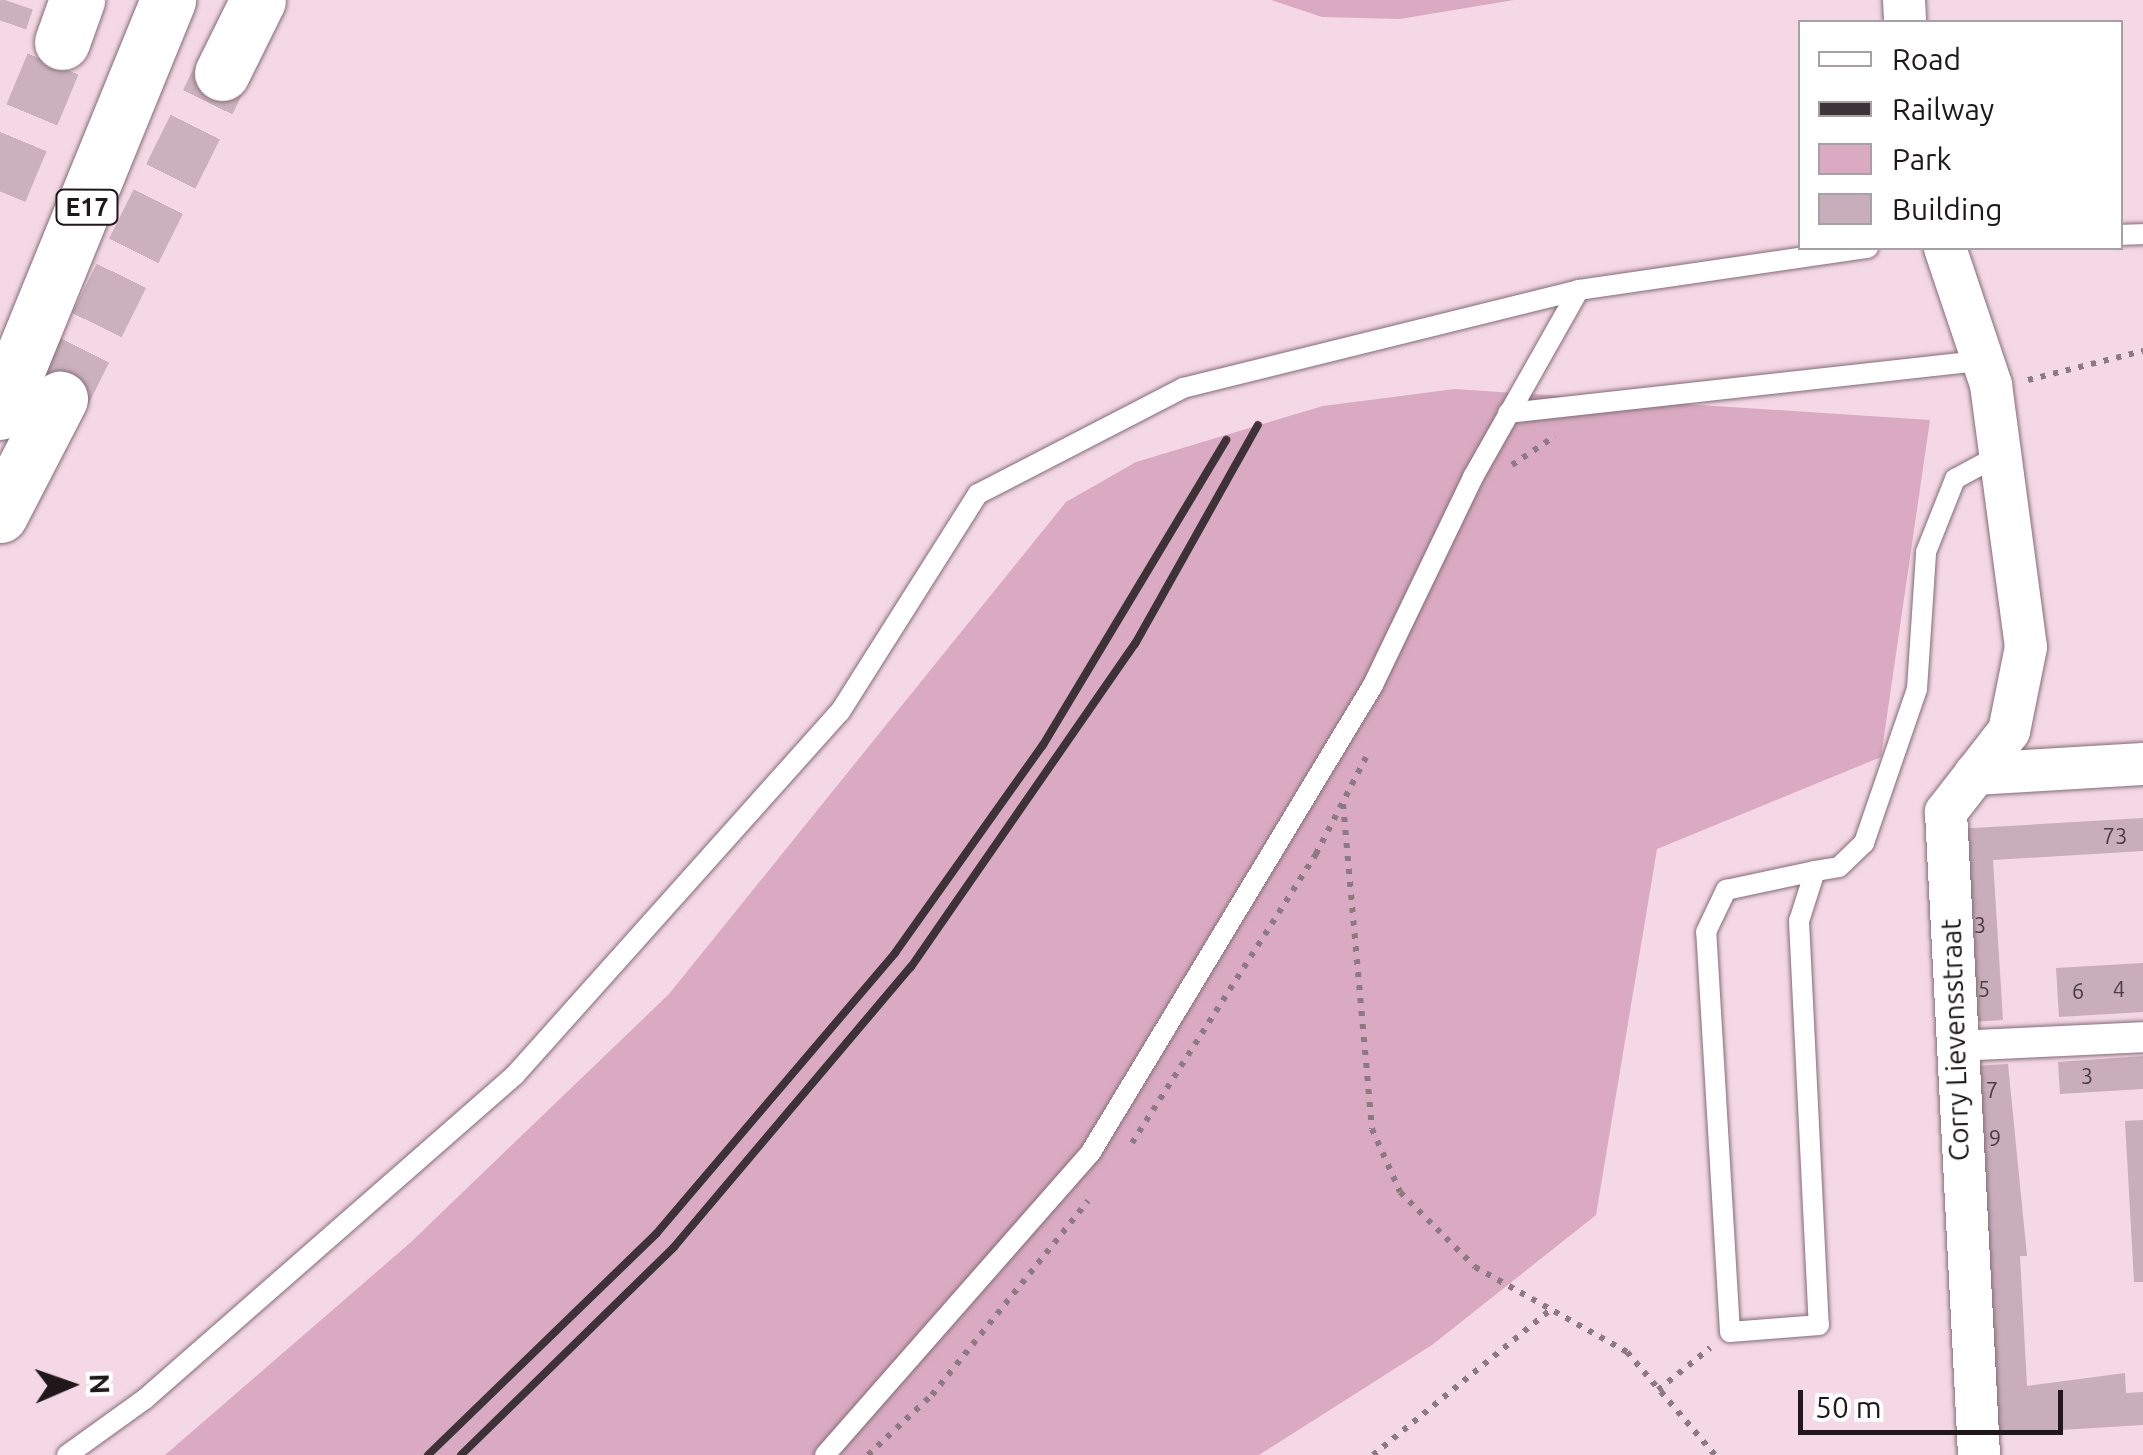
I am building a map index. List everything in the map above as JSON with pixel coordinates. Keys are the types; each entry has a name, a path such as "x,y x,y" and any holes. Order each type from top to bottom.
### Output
{"highway":[{"name":"E17","path":"0,412 168,0"},
{"path":"222,73 258,0"},
{"path":"0,515 60,399"}],"street":[{"name":"Corry Lievensstraat","path":"1945,250 1985,373 2003,453 2026,647 2009,731 1946,812 1978,1455"},
{"path":"1975,774 2143,764"},
{"path":"1956,1046 2143,1038"}],"lane":[{"path":"67,1455 145,1399 515,1075 840,712 978,494 1183,388 1580,290 1854,250"},
{"path":"825,1455 1090,1152 1373,685 1508,413 1580,290"},
{"path":"1508,413 1985,373"},
{"path":"1814,871 1798,921 1818,1325 1730,1332 1706,932 1726,890 1814,871 1839,867 1864,843 1917,689 1926,552 1955,479 2003,453"}],"path":[{"path":"1985,373 2143,351"},
{"path":"1500,474 1568,432"},
{"path":"1368,752 1342,803 1372,1129 1400,1192 1475,1267 1548,1312 1626,1352 1714,1455"},
{"path":"1373,1455 1548,1312"},
{"path":"1658,1390 1730,1332"}],"green space":[{"path":"1271,0 1514,0 1400,19 1322,17"},
{"path":"1455,389 1930,420 1881,757 1657,849 1596,1215 1432,1345 1259,1455 165,1455 410,1243 669,994 1066,502 1136,462 1323,406"}],"building":[{"path":"2143,818 2143,851 1993,860 2003,1020 1970,1022 1957,829"},
{"path":"2143,963 2143,1012 2059,1017 2056,968"},
{"path":"2143,1056 2143,1089 2060,1094 2058,1062"},
{"path":"2008,1064 2027,1256 2020,1256 2027,1386 2125,1373 2126,1393 2143,1392 2143,1425 1994,1434 1985,1162 1978,1163 1972,1066"},
{"path":"2143,1120 2143,1282 2134,1282 2125,1121"}],"tunnel":[{"path":"0,20 7,0"},
{"path":"0,191 62,42"},
{"path":"60,399 222,73"}],"railway":[{"path":"461,1455 674,1247 911,967 1135,644 1258,425"},
{"path":"428,1455 656,1234 895,953 1043,745 1226,440"}]}
